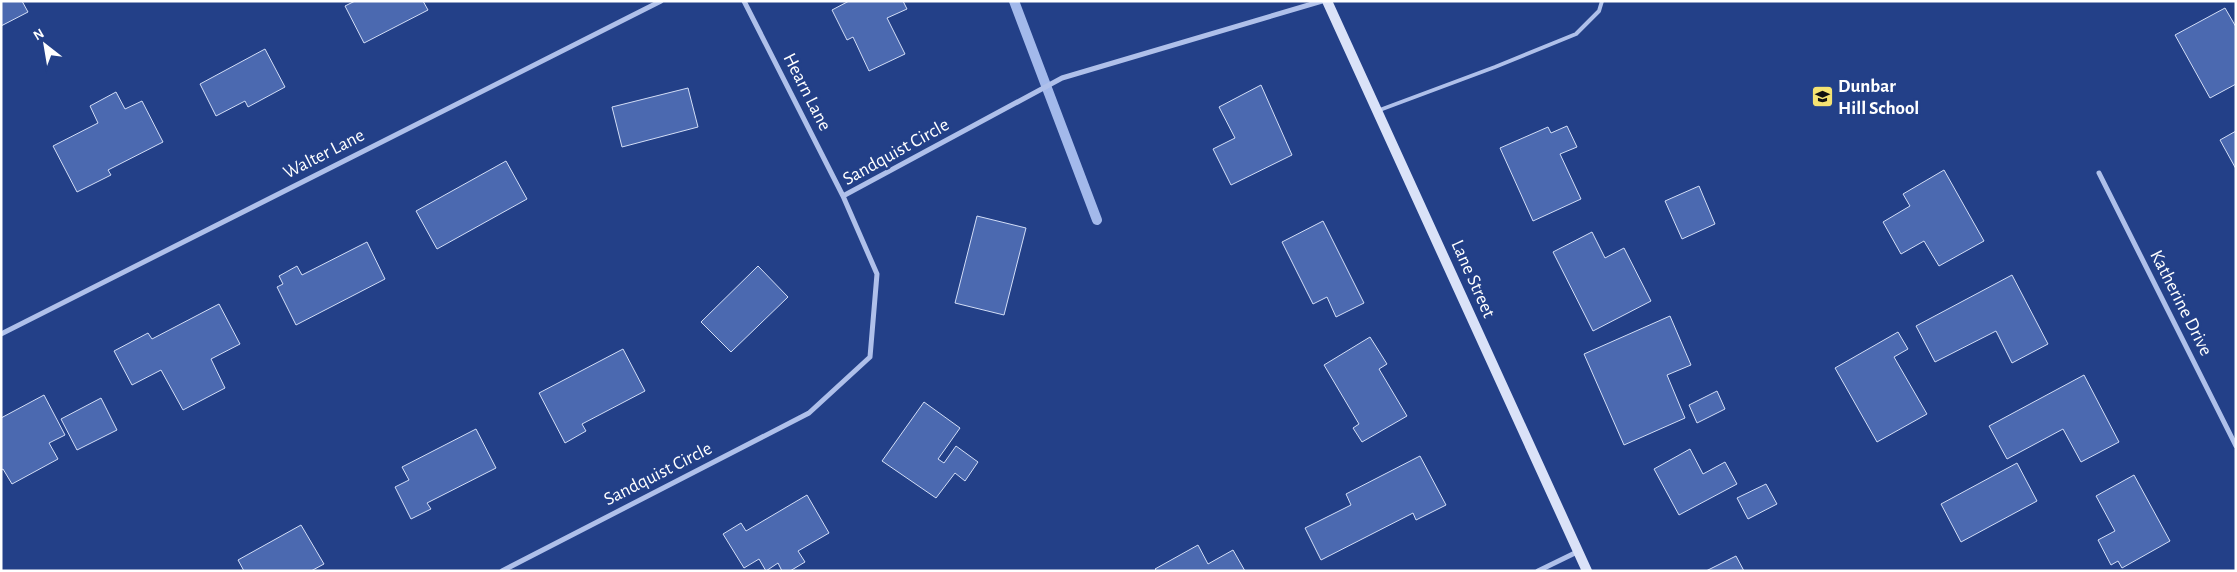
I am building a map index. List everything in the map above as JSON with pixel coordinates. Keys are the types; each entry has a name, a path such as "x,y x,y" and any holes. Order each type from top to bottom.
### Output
{"street":[{"name":"Walter Lane","path":"1,334 661,1"},
{"name":"Hearn Lane","path":"744,1 843,196"},
{"name":"Sandquist Circle","path":"502,571 809,413 870,357 877,274 843,196 1062,78 1322,1"},
{"name":"Lane Street","path":"1327,1 1587,571"},
{"name":"Katherine Drive","path":"2099,174 2236,446"},
{"path":"1538,571 1577,552"}],"lane":[{"path":"1377,111 1576,34 1599,11 1602,1"}],"building":[{"path":"1,1 22,1 28,12 1,26"},
{"path":"355,1 423,1 428,10 364,43 345,6"},
{"path":"849,1 903,1 907,9 887,18 905,54 869,71 853,37 847,40 832,10"},
{"path":"2225,8 2236,27 2236,84 2210,98 2175,35"},
{"path":"265,49 285,87 248,107 245,101 216,116 200,84"},
{"path":"1261,85 1292,155 1231,185 1213,149 1235,138 1219,107"},
{"path":"688,88 698,127 622,147 612,107"},
{"path":"116,92 125,109 142,101 163,142 108,170 111,175 77,192 53,146 98,123 90,106"},
{"path":"1567,126 1577,147 1560,154 1581,199 1533,221 1500,148 1548,127 1551,133"},
{"path":"2236,131 2236,169 2220,140"},
{"path":"506,161 527,199 437,249 416,211"},
{"path":"1944,170 1984,241 1939,266 1924,241 1901,254 1883,222 1910,206 1903,194"},
{"path":"1699,186 1715,224 1682,239 1665,201"},
{"path":"977,216 1026,228 1004,315 955,303"},
{"path":"1323,221 1364,303 1336,317 1327,297 1313,304 1282,242"},
{"path":"1592,232 1605,258 1624,248 1651,301 1593,331 1553,252"},
{"path":"367,242 385,279 296,325 277,287 283,284 279,276 297,266 302,275"},
{"path":"758,266 788,297 731,352 701,322"},
{"path":"2012,275 2048,344 2012,363 1996,331 1935,362 1916,326"},
{"path":"219,304 240,344 211,359 225,388 183,410 161,370 132,385 114,351 148,333 152,339"},
{"path":"1670,316 1691,365 1667,375 1685,418 1624,445 1584,354"},
{"path":"1898,332 1908,349 1894,357 1927,414 1877,442 1835,368"},
{"path":"1370,337 1387,364 1379,369 1407,416 1362,442 1353,428 1359,424 1324,365"},
{"path":"623,349 645,391 582,424 586,431 565,443 539,393"},
{"path":"2084,375 2119,442 2081,462 2063,429 2007,459 1989,426"},
{"path":"1717,391 1725,409 1697,423 1689,405"},
{"path":"44,395 65,435 49,443 58,459 12,484 3,469 1,470 1,418"},
{"path":"101,398 117,430 77,450 61,419"},
{"path":"924,402 960,428 938,459 944,463 956,446 978,462 965,481 955,473 936,498 882,461"},
{"path":"476,429 496,468 427,503 431,509 411,519 395,487 409,480 402,467"},
{"path":"1690,449 1703,474 1725,462 1737,484 1679,515 1654,469"},
{"path":"1420,456 1446,505 1416,520 1413,513 1321,560 1305,528 1351,505 1346,494"},
{"path":"2017,463 2037,501 1961,542 1941,504"},
{"path":"2134,475 2170,541 2122,568 2118,561 2111,565 2098,540 2115,531 2096,496"},
{"path":"1766,484 1777,504 1748,519 1737,498"},
{"path":"807,495 829,533 798,551 805,562 790,571 782,571 778,563 766,571 759,559 744,568 723,534 741,523 746,531"},
{"path":"301,525 324,564 311,571 244,571 238,560"},
{"path":"1198,545 1208,564 1233,550 1245,571 1157,571 1155,569"},
{"path":"1736,556 1744,571 1706,571"}],"waterway":[{"path":"1014,1 1097,220"}],"place":[{"name":"Dunbar Hill School","path":"1822,97"}]}
